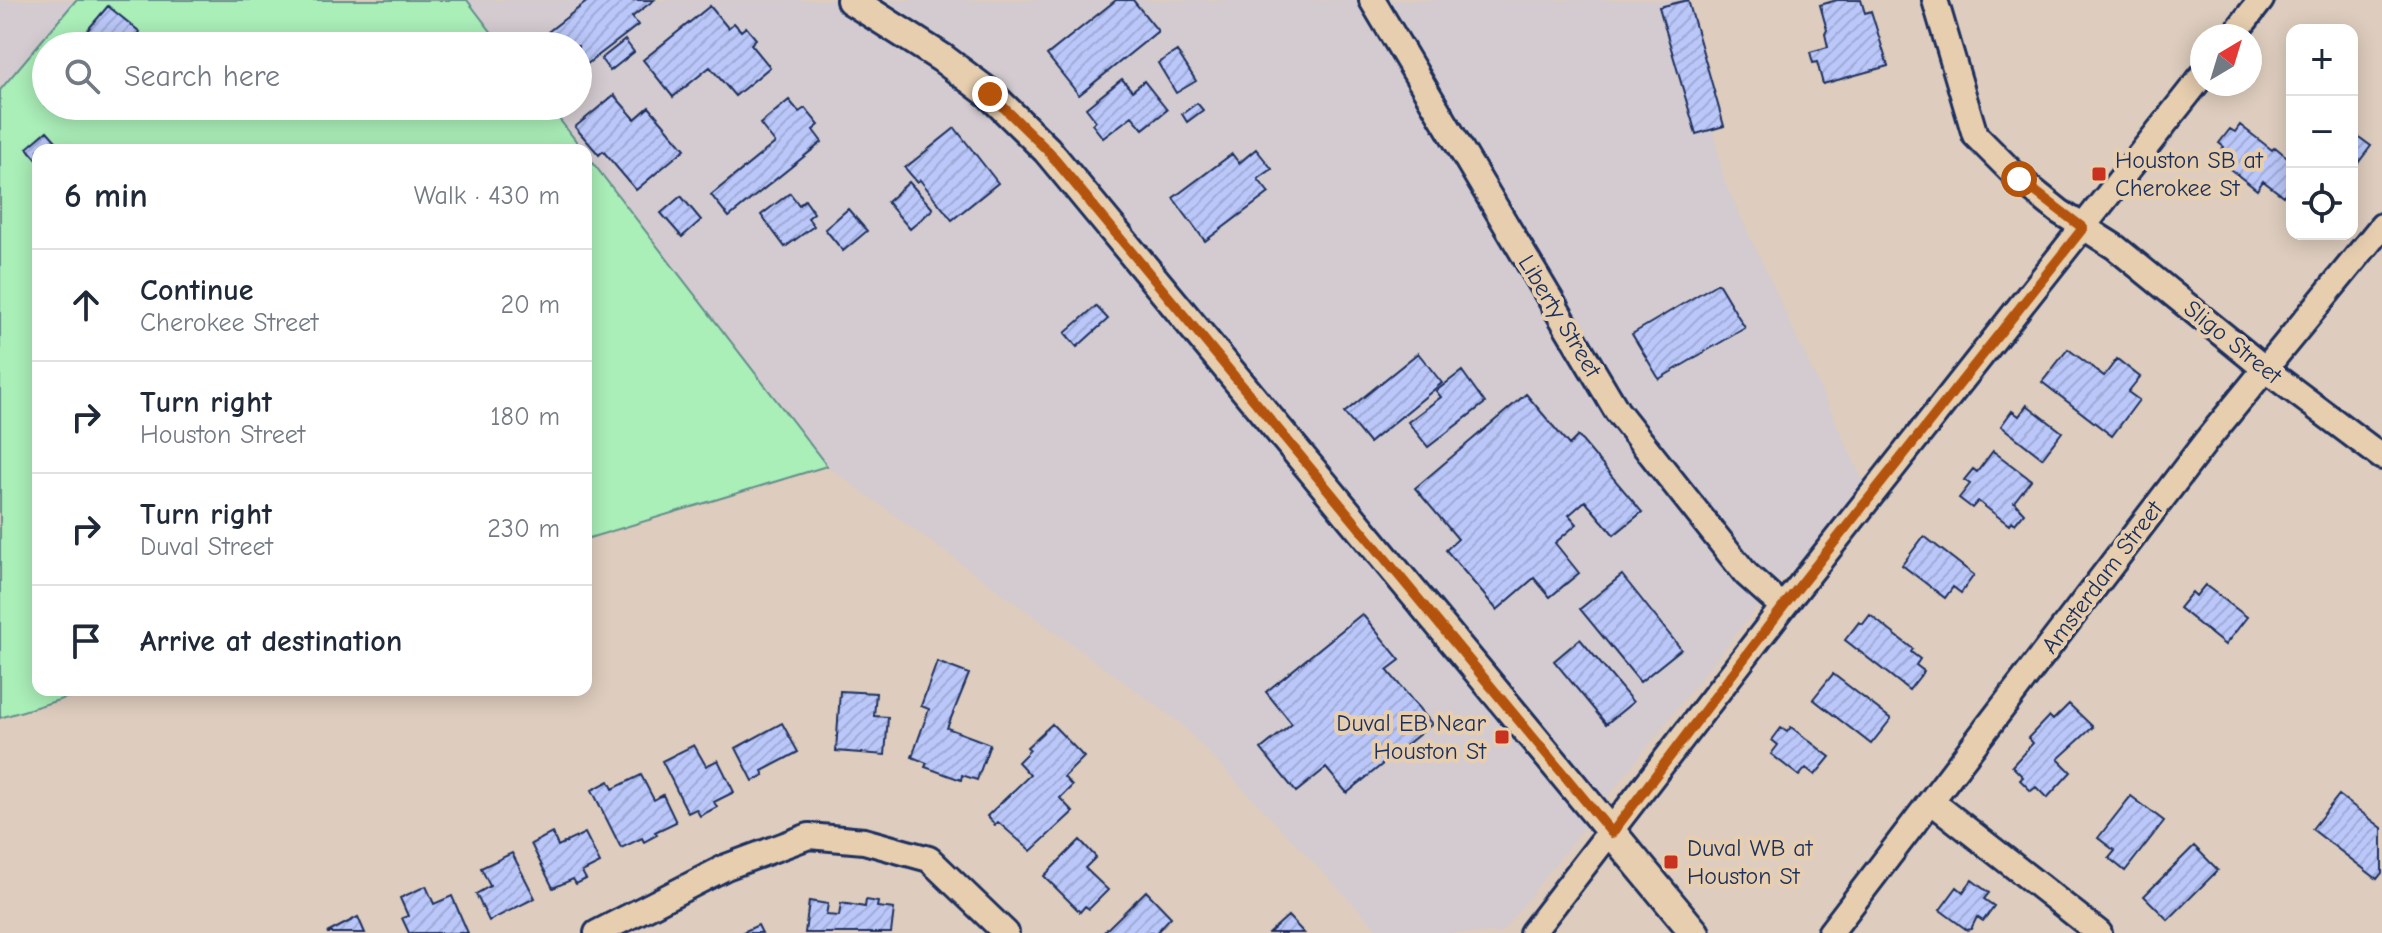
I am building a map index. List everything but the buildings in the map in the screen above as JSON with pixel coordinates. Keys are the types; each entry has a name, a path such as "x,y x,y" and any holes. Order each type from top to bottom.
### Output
{"street":[{"path":"851,0 942,58 990,94 1047,150 1695,933"},
{"name":"Liberty Street","path":"1372,0 1617,411 1746,574 1783,607"},
{"name":"Sligo Street","path":"1935,0 1975,135 2019,179 2083,228 2115,247 2265,369 2382,457"},
{"path":"2242,24 2261,0"},
{"path":"1532,933 1783,607 2190,91"},
{"name":"Amsterdam Street","path":"1830,933 2207,440 2382,226"},
{"path":"1931,801 2099,933"},
{"path":"597,933 726,867 809,836 864,841 929,859 1004,931"}],"shaded area":[{"path":"0,0 76,0 49,32 32,32 32,52 0,90"},
{"path":"467,0 1687,0 1724,180 1866,487 1750,616 1501,933 1381,933 1180,723 827,466 592,162 592,144 578,144 560,120 592,120 592,32 491,32"}],"green space":[{"path":"76,0 467,0 491,32 49,32"},
{"path":"32,52 32,120 560,120 578,144 32,144 32,696 72,696 0,718 0,90"},
{"path":"592,162 827,466 592,537"}],"place":[{"name":"Houston SB at Cherokee St","path":"2099,174"},
{"name":"Duval EB Near Houston St","path":"1502,737"},
{"name":"Duval WB at Houston St","path":"1671,862"}],"route":[{"path":"990,94 1047,150 1612,833 1783,607 2083,228 2019,179"}]}
